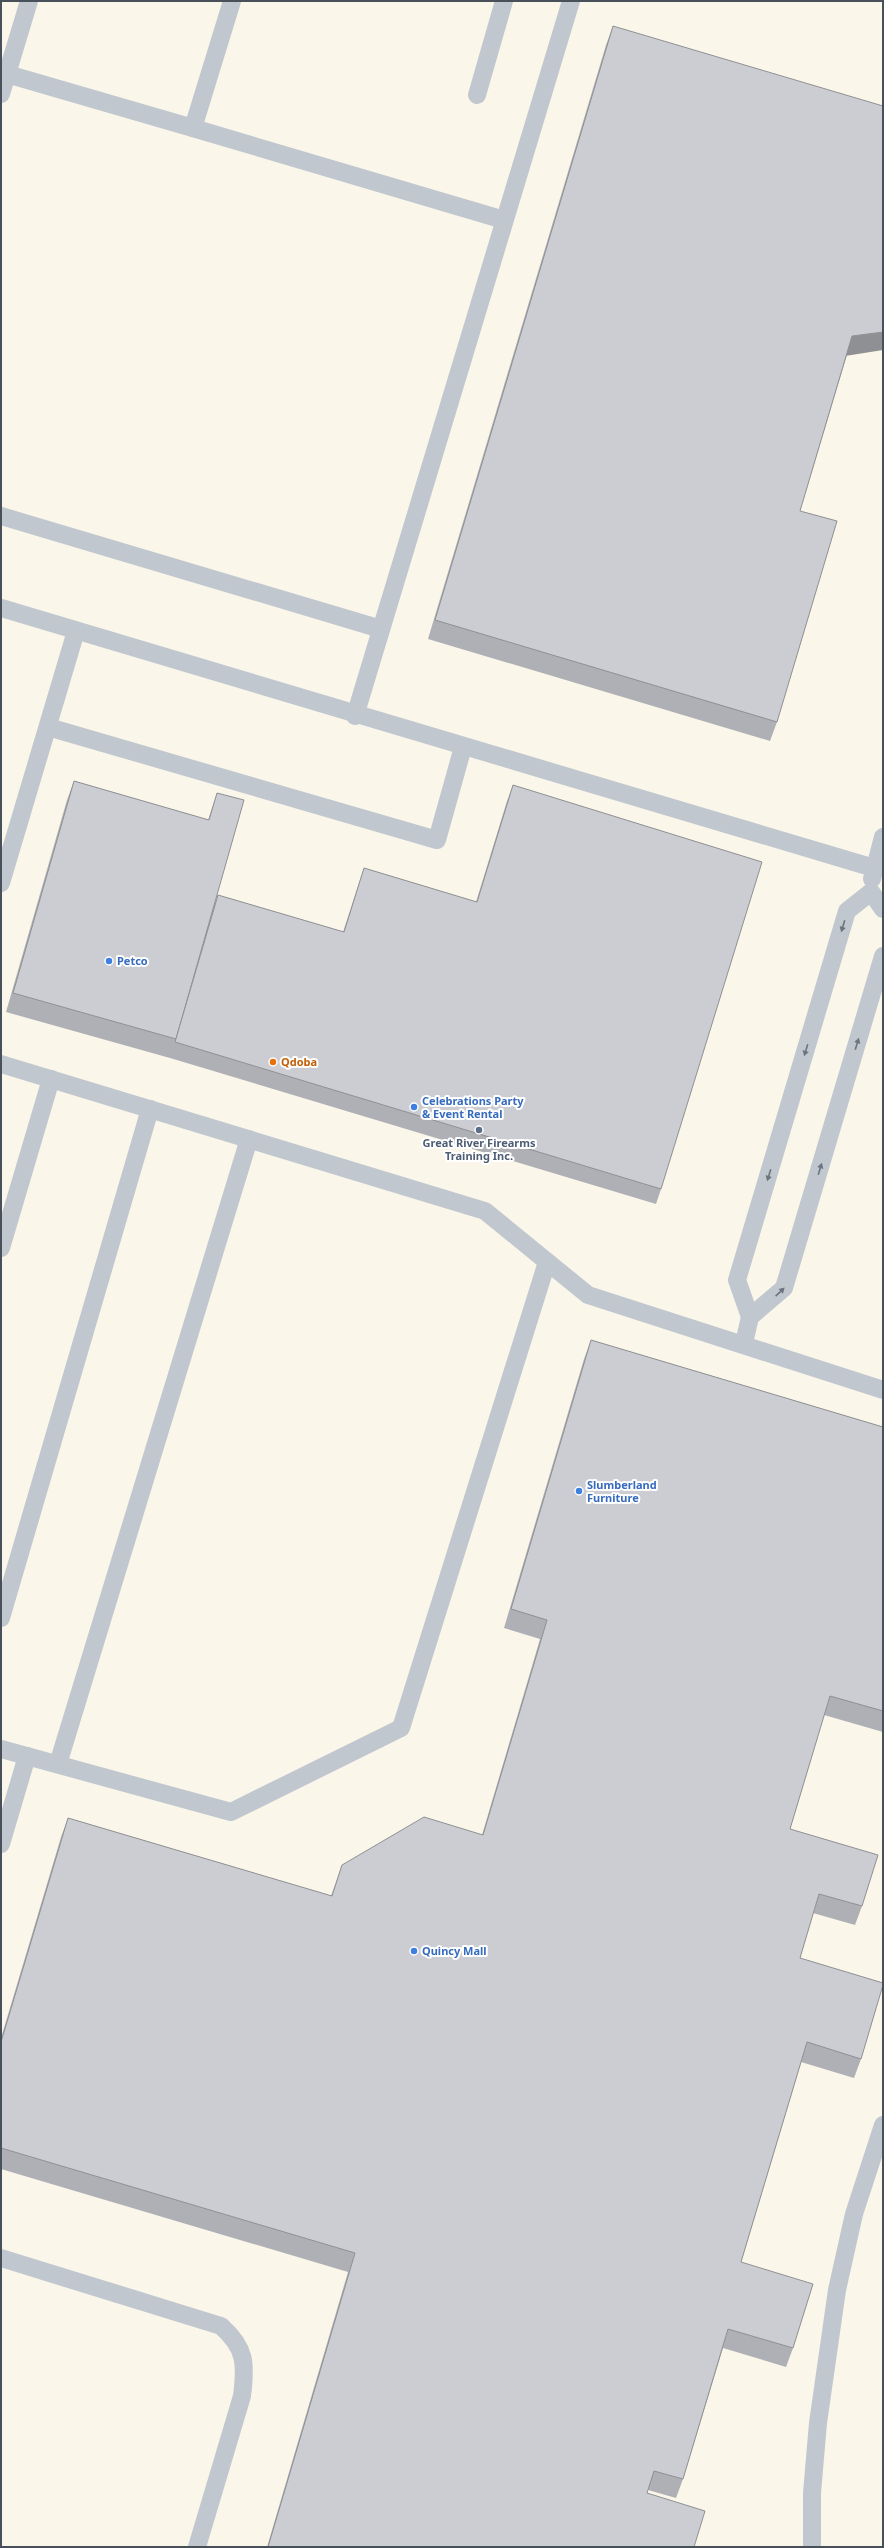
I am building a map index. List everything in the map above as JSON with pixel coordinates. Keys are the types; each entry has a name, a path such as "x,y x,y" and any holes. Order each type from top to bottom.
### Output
{"lane":[{"path":"1,94 29,1"},
{"path":"193,128 232,1"},
{"path":"477,95 504,1"},
{"path":"355,716 571,1"},
{"path":"7,74 504,220"},
{"path":"1,516 381,629"},
{"path":"1,608 355,716 874,868"},
{"path":"1,882 76,631"},
{"path":"48,727 437,840 463,748"},
{"path":"883,837 874,868 871,892 883,909"},
{"path":"744,1343 750,1317 737,1280 848,911 871,892"},
{"path":"750,1317 784,1288 883,956"},
{"path":"1,1064 485,1211 588,1295 744,1343 883,1390"},
{"path":"1,1248 52,1079"},
{"path":"1,1618 150,1109"},
{"path":"58,1764 248,1139"},
{"path":"1,1749 231,1812 401,1728 547,1262"},
{"path":"1,1844 27,1756"},
{"path":"812,2547 812,2493 818,2423 837,2290 854,2214 883,2125"},
{"path":"1,2258 221,2326 235,2338 243,2355 244,2367 242,2396 197,2547"}],"shaded area":[{"path":"1,1 883,1 883,2547 1,2547"}],"building":[{"path":"613,26 883,106 883,332 852,336 800,511 837,521 777,722 435,620"},
{"name":"Petco","path":"74,781 209,820 217,793 244,800 176,1039 13,993"},
{"path":"513,785 762,862 661,1189 175,1042 218,895 344,932 364,868 477,902"},
{"name":"Quincy Mall","path":"591,1340 883,1427 883,1711 830,1696 790,1829 878,1855 862,1906 819,1894 800,1958 883,1983 883,1985 861,2059 807,2042 741,2262 813,2284 793,2348 728,2329 683,2479 654,2471 647,2493 705,2511 694,2547 268,2547 355,2253 1,2148 1,2042 68,1818 332,1896 342,1865 424,1817 483,1835 547,1620 511,1609"}],"place":[{"name":"Petco","path":"109,961"},
{"name":"Qdoba","path":"273,1062"},
{"name":"Celebrations Party & Event Rental","path":"414,1107"},
{"name":"Great River Firearms Training Inc.","path":"479,1130"},
{"name":"Slumberland Furniture","path":"579,1491"},
{"name":"Quincy Mall","path":"414,1951"}]}
